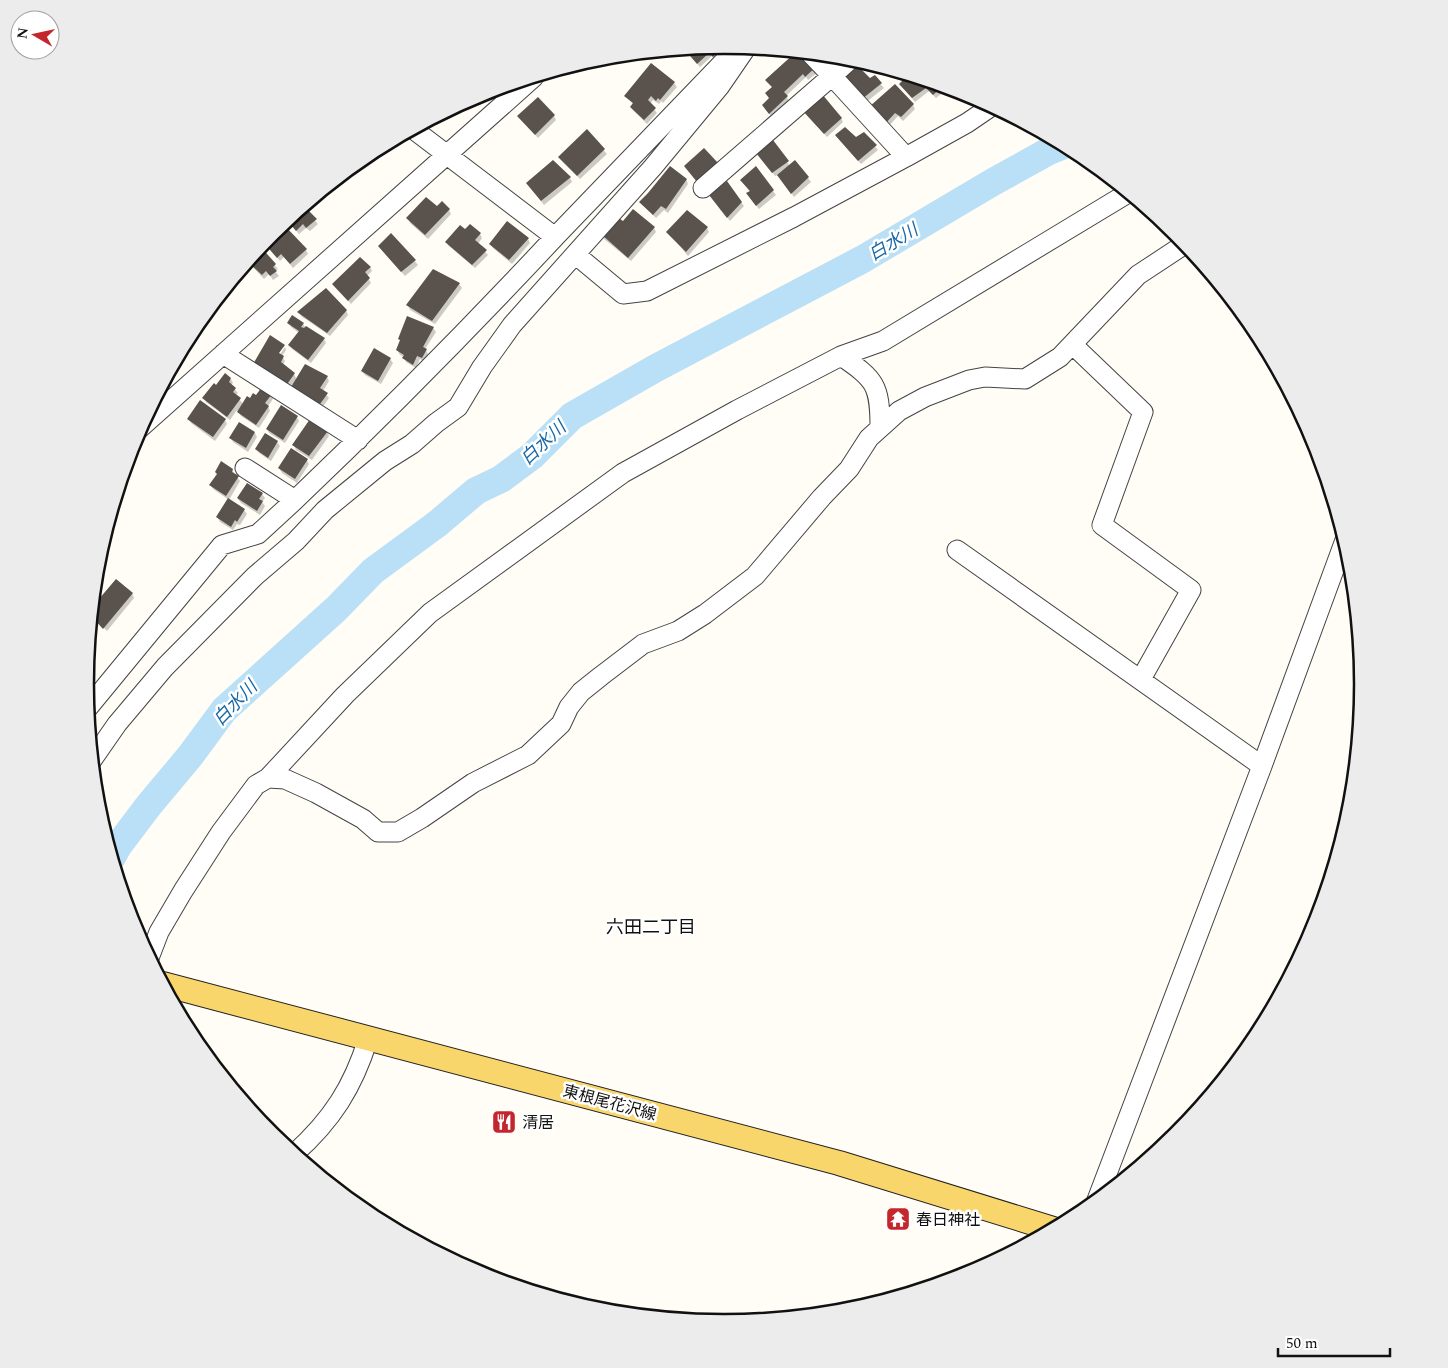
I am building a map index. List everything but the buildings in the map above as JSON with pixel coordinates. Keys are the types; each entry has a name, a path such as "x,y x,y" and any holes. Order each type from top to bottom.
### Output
{"main road":[{"name":"東根尾花沢線","path":"171,986 839,1163 1045,1226"}],"street":[{"path":"94,701 222,545 258,534 358,440 484,313 730,54"},
{"path":"98,752 117,724 165,667 255,576 296,541 325,510 386,461 412,444 436,422 458,407 482,367 512,325 628,196 720,86 742,54"},
{"path":"817,61 906,157"},
{"path":"704,188 844,65"},
{"path":"160,403 222,354 524,86"},
{"path":"576,255 623,294 648,291 794,217 906,157 985,111"},
{"path":"418,133 555,237"},
{"path":"153,949 159,932 183,891 221,832 256,785 268,778 346,695 430,613 623,473 737,410 841,356 883,341 1123,196"},
{"path":"268,778 285,779 316,793 363,819 378,832 398,832 473,783 528,755 561,724 569,708 581,692 601,676 643,644 678,631 755,576 822,497 849,469 869,438 899,411 926,397 969,380 985,378 1025,379 1060,357 1138,276 1180,248"},
{"path":"1073,344 1143,412 1102,525 1191,590 1141,679"},
{"path":"222,354 358,440"},
{"path":"841,356 863,371 874,382 880,404 880,427"},
{"path":"245,468 295,500"},
{"path":"957,550 1262,766"},
{"path":"1101,1189 1262,766 1340,553"},
{"path":"299,1149 325,1124 346,1093 359,1068 368,1039"}],"waterway":[{"name":"白水川","path":"116,850 224,710 336,609 373,571 437,524 476,491 501,479 532,456 572,416 656,368 863,259 993,182 1056,148"}],"place":[{"name":"清居","path":"504,1122"},
{"name":"春日神社","path":"898,1219"}],"district":[{"name":"六田二丁目","path":"651,927"}]}
